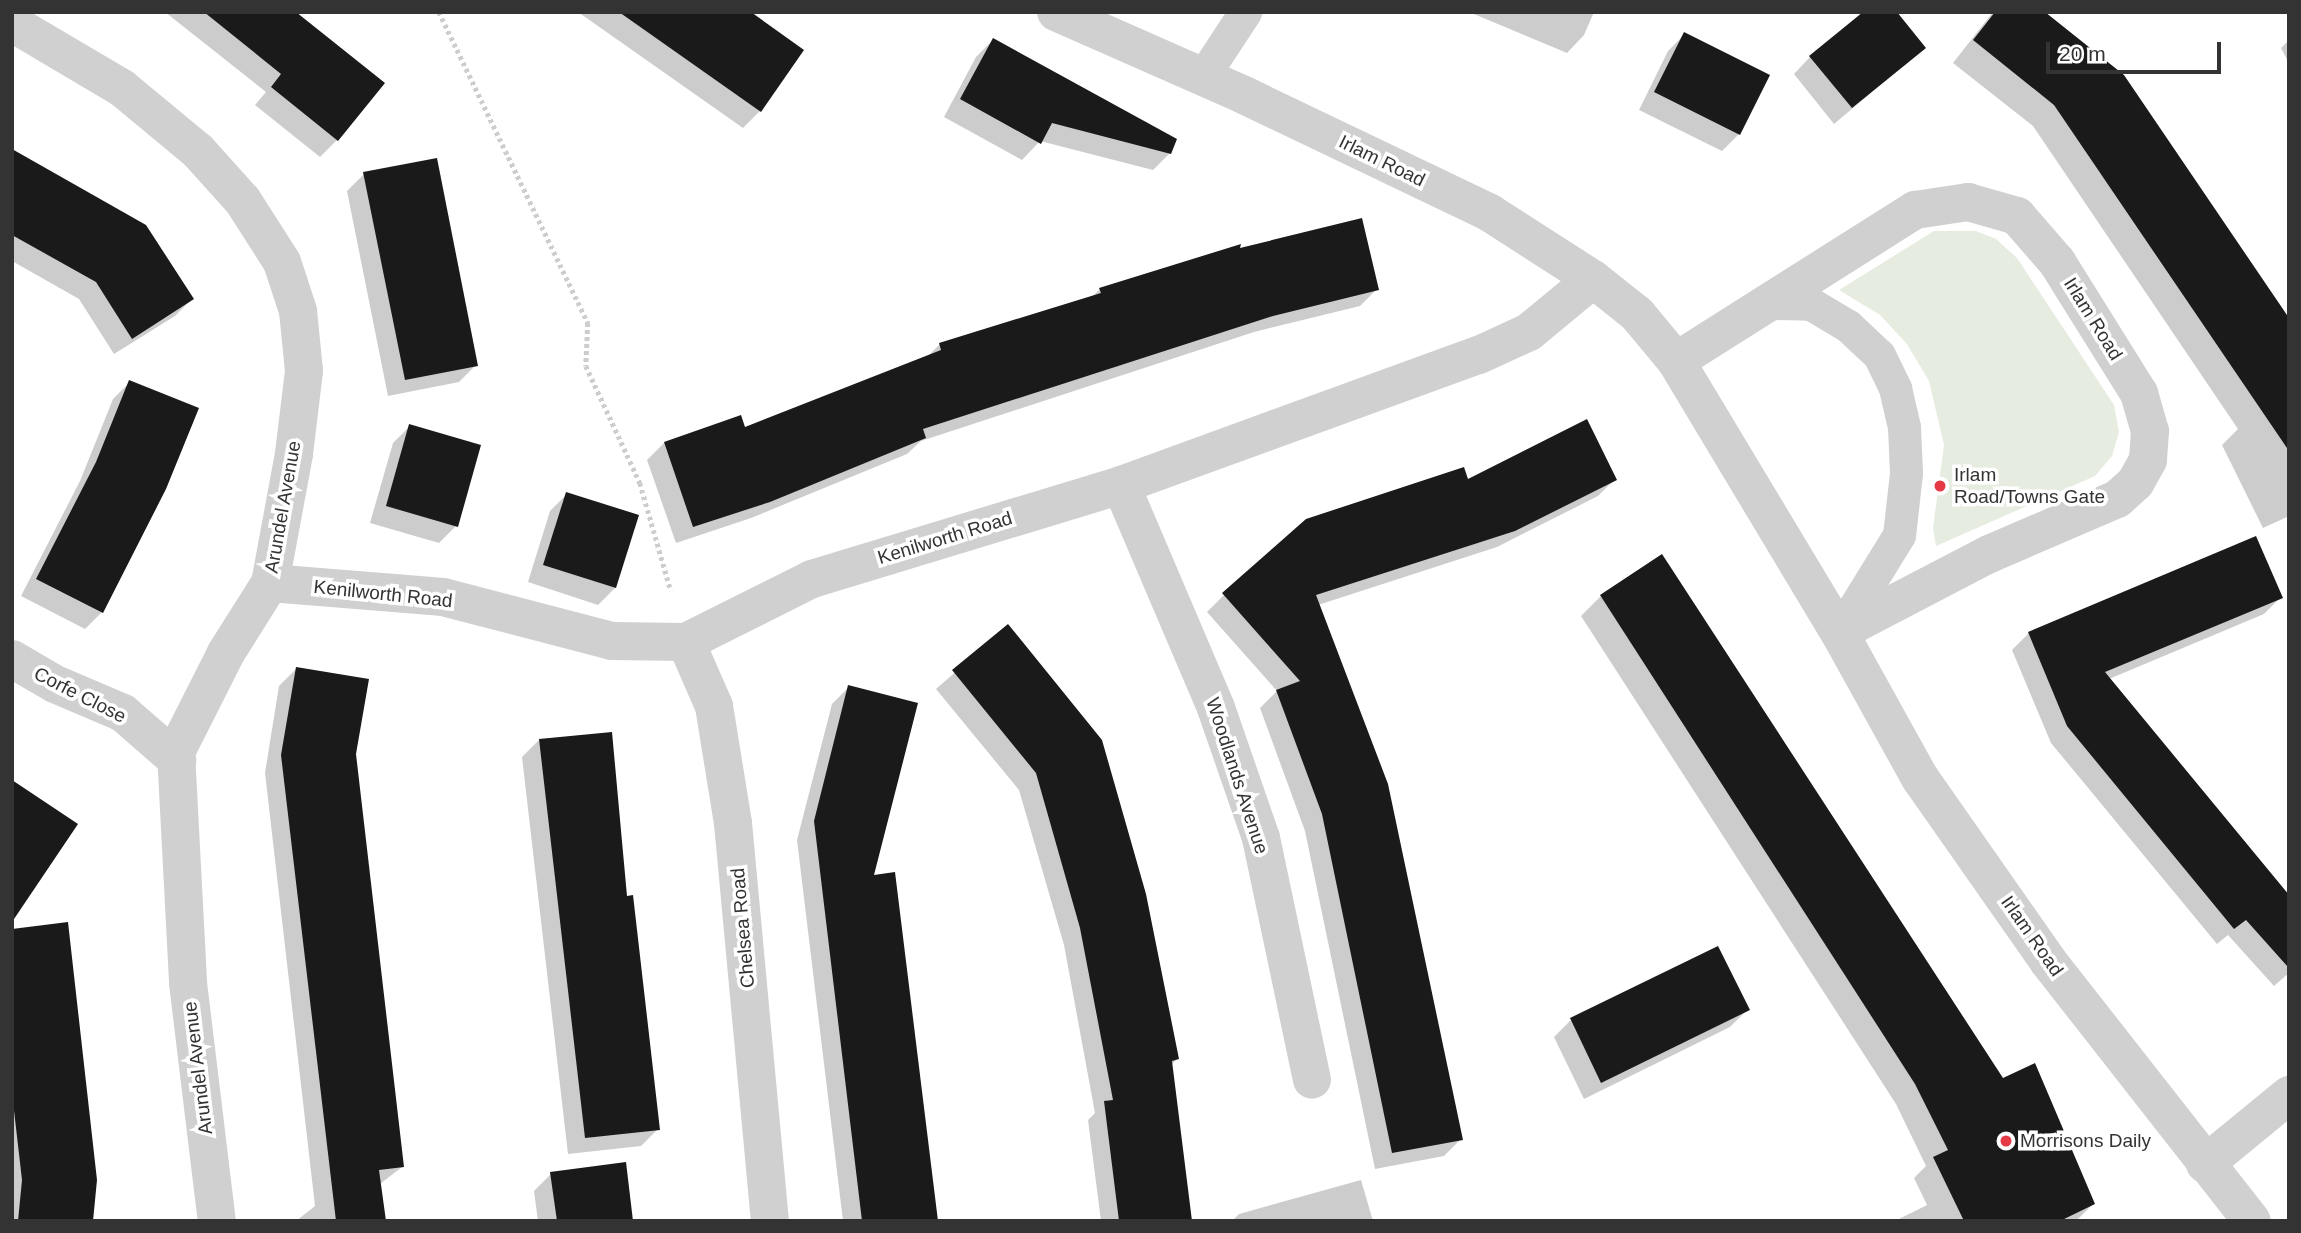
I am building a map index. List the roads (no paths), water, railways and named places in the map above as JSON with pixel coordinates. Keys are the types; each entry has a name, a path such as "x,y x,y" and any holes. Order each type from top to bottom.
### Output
{"street":[{"name":"Irlam Road","path":"1055,12 1203,76 1489,213 1593,279 1637,314 1676,361 1839,632 1920,778 2049,961 2252,1221"},
{"name":"Arundel Avenue","path":"12,23 122,88 198,151 243,201 282,262 298,311 304,372 295,454 270,583 195,708 176,752 188,983 217,1221"},
{"name":"Irlam Road","path":"1676,361 1772,303 1915,210 1968,202 2017,216 2057,261 2139,393 2150,431 2148,460 2135,484 2117,499 1989,554 1839,632"},
{"name":"Kenilworth Road","path":"270,583 443,597 612,641 686,642 812,579 1121,485 1479,355 1529,332 1593,279"},
{"name":"Woodlands Avenue","path":"1121,485 1216,708 1261,838 1312,1080"},
{"name":"Chelsea Road","path":"686,642 713,706 733,823 770,1221"},
{"name":"Corfe Close","path":"12,659 55,684 123,713 177,760"},
{"path":"2205,1164 2289,1095"}],"lane":[{"path":"1203,76 1245,12"},
{"path":"1772,303 1811,304 1848,326 1879,355 1895,388 1905,427 1906,473 1899,535 1839,632"}],"place":[{"name":"Irlam Road/Towns Gate","path":"1940,486"},
{"name":"Morrisons Daily","path":"2006,1141"}]}
